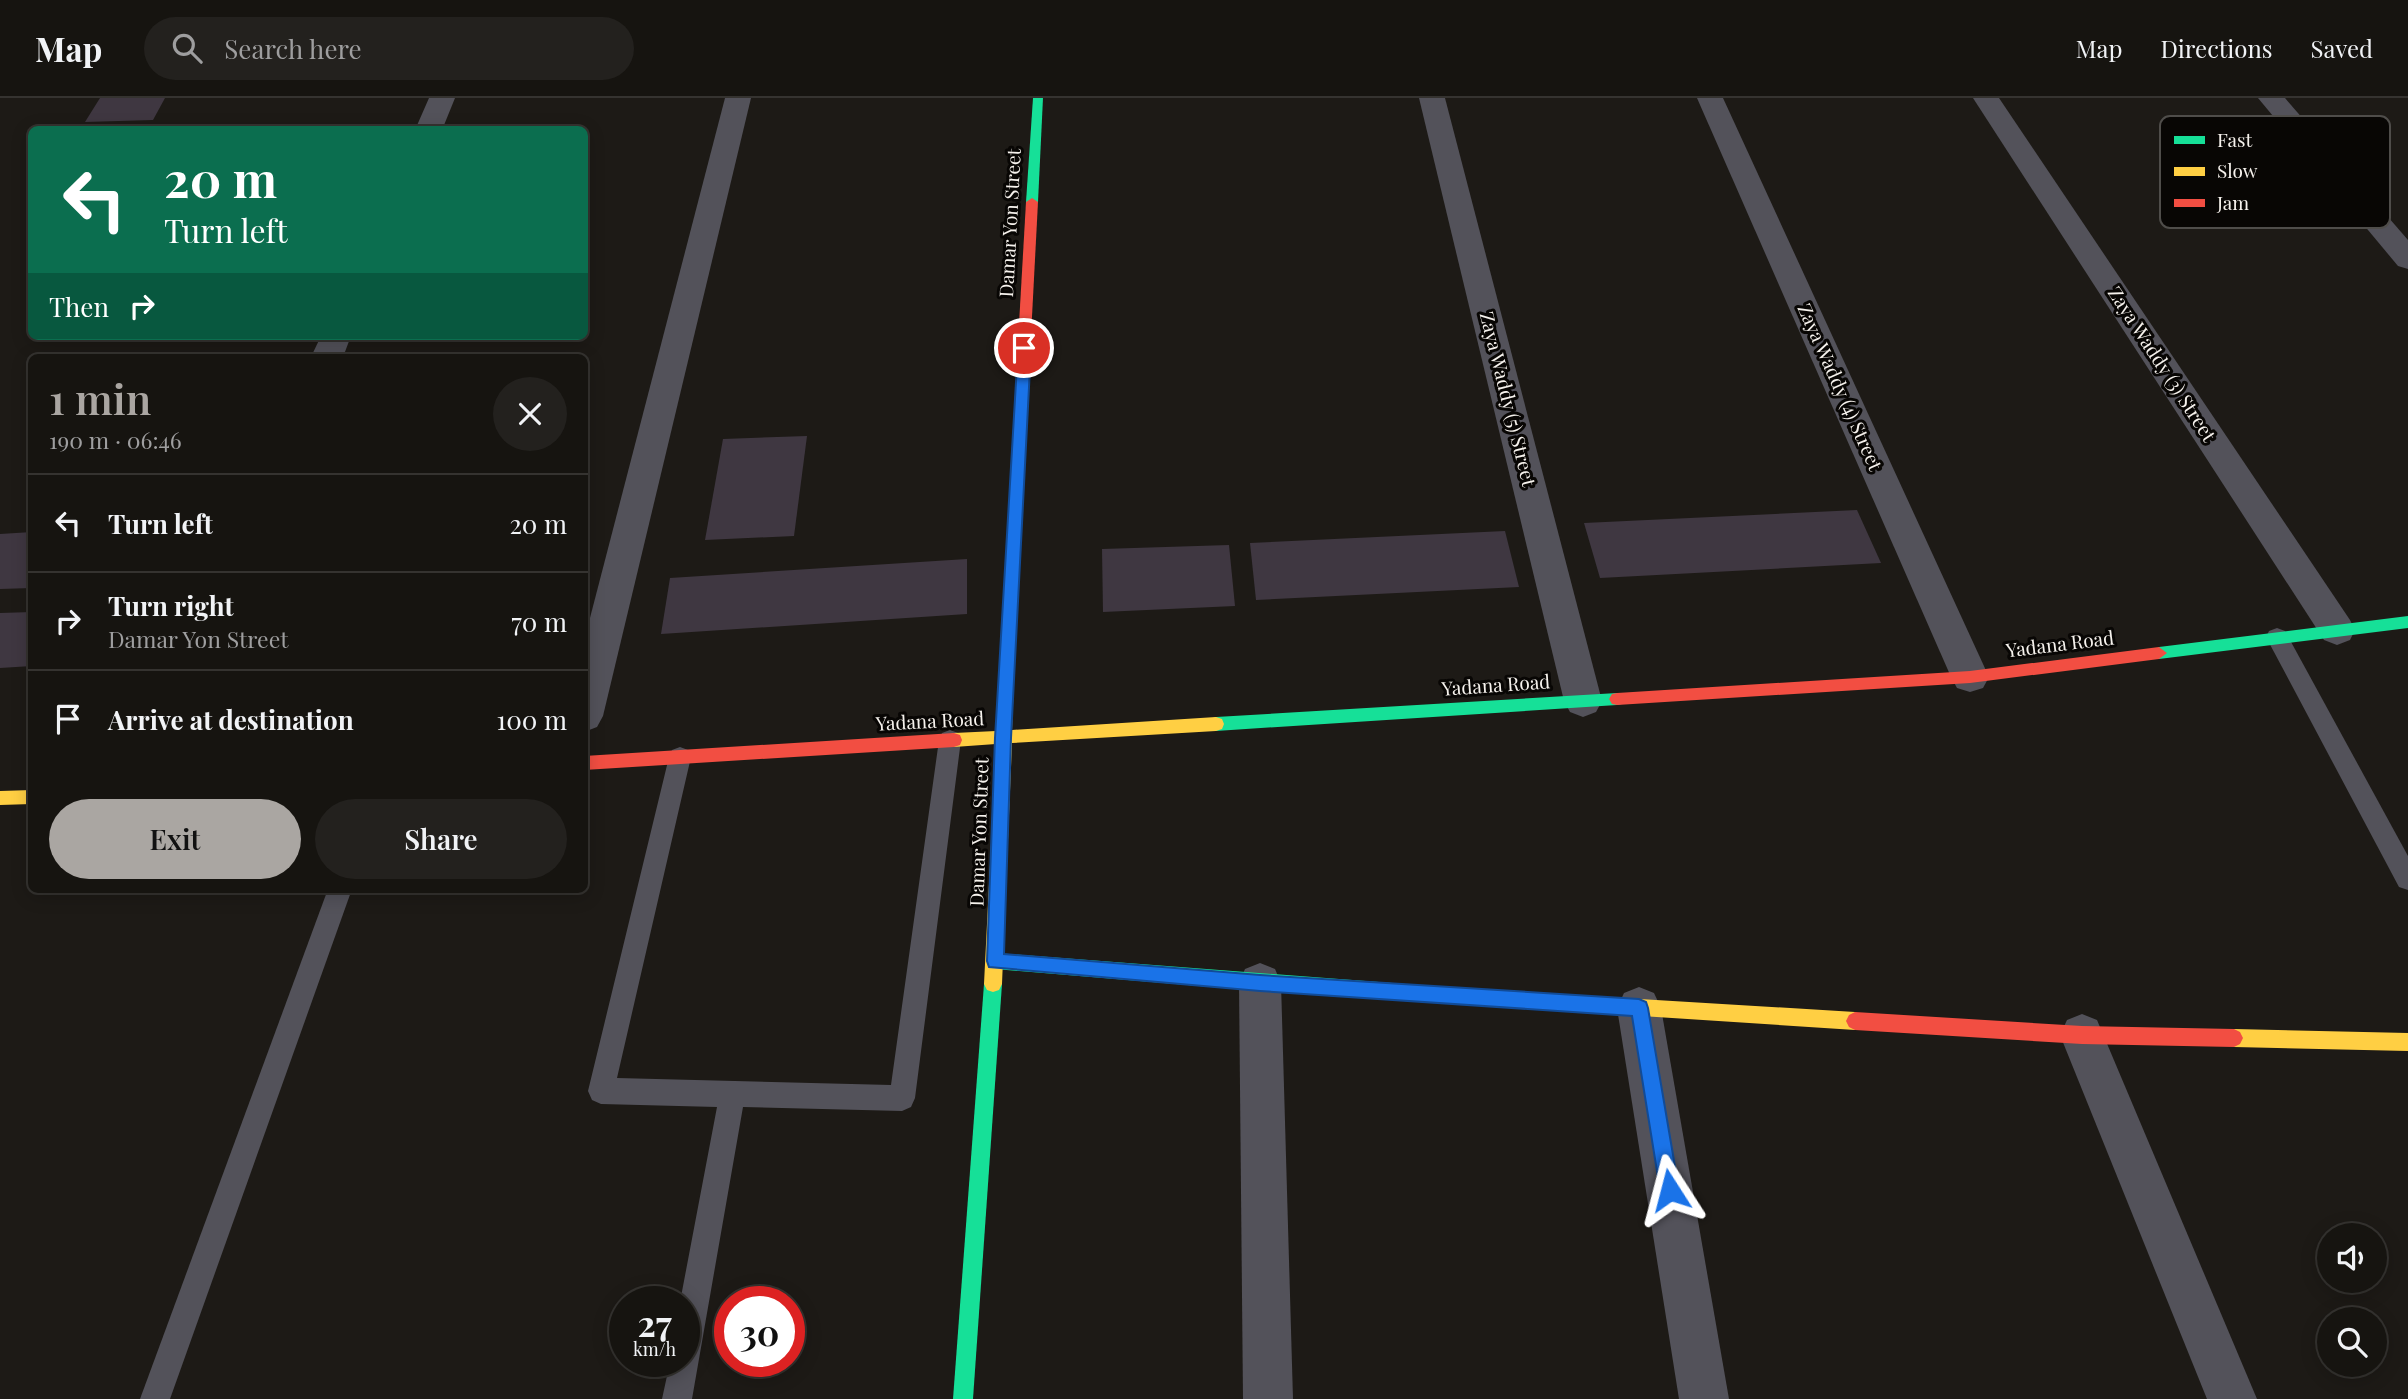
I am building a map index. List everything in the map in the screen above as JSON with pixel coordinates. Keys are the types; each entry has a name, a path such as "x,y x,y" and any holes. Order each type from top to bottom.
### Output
{"street":[{"path":"430,126 442,98"},
{"path":"588,700 738,98"},
{"name":"Damar Yon Street","path":"963,1399 995,961 1003,738 1038,98"},
{"name":"Zaya Waddy (5) Street","path":"1432,98 1583,701"},
{"name":"Zaya Waddy (4) Street","path":"1710,98 1969,677"},
{"name":"Zaya Waddy (3) Street","path":"1986,98 2337,629"},
{"path":"2271,98 2286,116"},
{"path":"2382,228 2408,259"},
{"name":"Yadana Road","path":"588,763 1969,677 2408,622"},
{"path":"0,798 28,797"},
{"path":"995,961 1260,983 2082,1035 2408,1042"},
{"path":"1260,983 1268,1399"},
{"path":"1639,1008 1704,1399"},
{"path":"2082,1035 2232,1399"}],"lane":[{"path":"2277,637 2408,879"},
{"path":"680,757 601,1091 902,1098 950,740"},
{"path":"155,1399 339,893"},
{"path":"697,1286 732,1096"},
{"path":"677,1399 681,1377"}],"building":[{"path":"100,98 165,98 153,120 85,122"},
{"path":"807,436 794,536 705,540 723,439"},
{"path":"1857,510 1881,563 1600,578 1584,523"},
{"path":"1505,531 1519,587 1256,600 1250,543"},
{"path":"28,532 28,588 0,589 0,534"},
{"path":"1229,545 1235,606 1103,612 1102,549"},
{"path":"967,559 967,614 661,634 670,578"},
{"path":"28,612 28,666 0,668 0,613"}],"traffic: fast":[{"path":"1032,202 1038,98"},
{"path":"2159,653 2408,622"},
{"path":"1216,724 1617,699"},
{"path":"995,961 1458,996"},
{"path":"963,1399 993,984"}],"traffic: slow":[{"path":"993,984 1010,603"},
{"path":"954,740 1216,724"},
{"path":"0,798 28,797"},
{"path":"1458,996 1855,1021"},
{"path":"2234,1038 2408,1042"}],"traffic: jam":[{"path":"1010,603 1032,202"},
{"path":"1617,699 1970,677 2159,653"},
{"path":"588,763 954,740"},
{"path":"1855,1021 2082,1035 2234,1038"}],"route":[{"path":"1024,348 1003,738 995,961 1260,983 1639,1008 1670,1190"}]}
